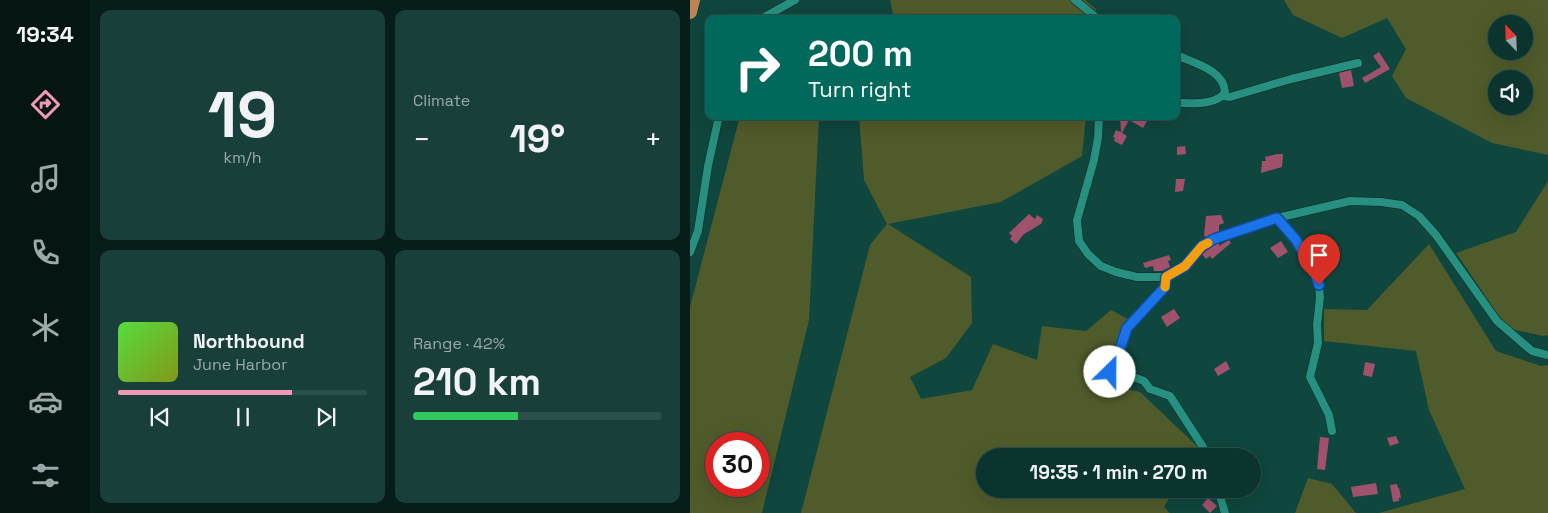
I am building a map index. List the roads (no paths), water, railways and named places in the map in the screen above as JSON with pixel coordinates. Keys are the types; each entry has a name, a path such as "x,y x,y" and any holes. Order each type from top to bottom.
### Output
{"highway":[{"path":"690,12 693,0"}],"street":[{"path":"768,15 795,0"},
{"path":"1075,0 1093,15"},
{"path":"1180,57 1214,72 1222,80 1225,87 1224,96"},
{"path":"1180,103 1205,102 1224,96 1230,97 1291,79 1358,63"},
{"path":"690,252 698,231 708,166 719,120"},
{"path":"1099,120 1094,160 1077,220 1079,240 1088,254 1101,266 1138,277 1166,277 1185,266 1202,246 1214,239 1277,218 1350,201 1402,205 1419,216 1436,236 1497,321 1532,351 1548,355"},
{"path":"1277,218 1296,240 1314,271 1319,285 1318,342 1310,377 1329,415 1332,431"},
{"path":"1166,277 1165,287 1127,328 1120,349 1109,367 1110,372 1115,376 1131,376 1144,381 1150,389 1170,396 1203,448"},
{"path":"1221,498 1225,513"}]}
